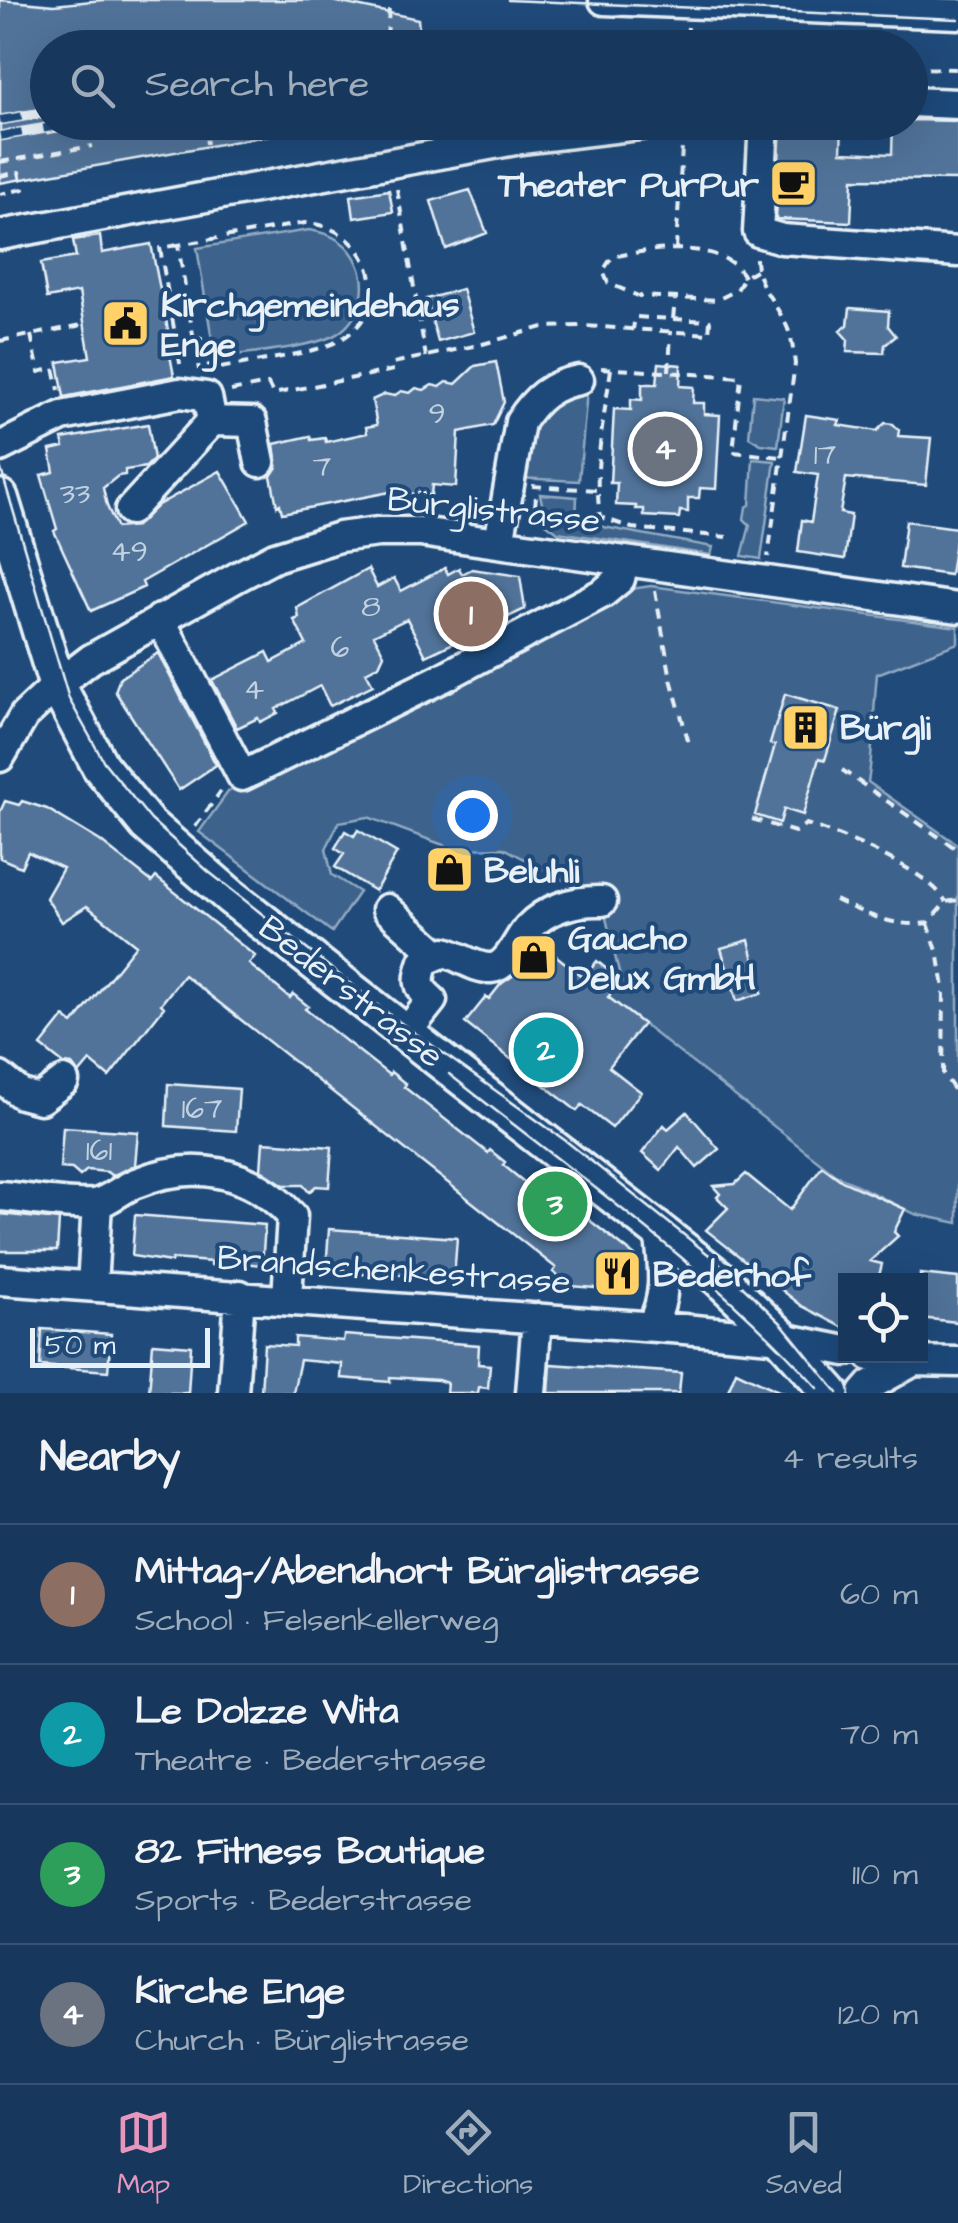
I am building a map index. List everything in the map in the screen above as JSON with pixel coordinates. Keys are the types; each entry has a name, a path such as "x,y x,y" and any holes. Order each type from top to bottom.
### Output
{"main road":[{"name":"Bederstrasse","path":"0,498 57,685 100,766 147,824 221,889 718,1278 782,1338 831,1393"}],"street":[{"path":"604,0 894,6 958,14"},
{"path":"928,103 958,104"},
{"path":"0,236 516,140"},
{"path":"763,140 758,232 782,239 958,252"},
{"path":"499,543 520,422 552,386 578,380"},
{"path":"0,447 62,416 180,393 206,397 212,422"},
{"path":"130,510 212,422 252,422 260,462"},
{"name":"Bürglistrasse","path":"0,756 24,716 91,659 275,557 338,537 420,532 958,608"},
{"path":"160,619 242,776 442,678 603,593 620,579 624,560"},
{"path":"406,1033 432,1000 421,991 418,978 424,961 445,952 491,968 502,964 539,919 569,904 602,901"},
{"path":"387,909 436,953"},
{"path":"0,1077 21,1094 40,1099 64,1081"},
{"path":"0,1196 97,1204 162,1172 228,1172 280,1202 292,1216 287,1298"},
{"path":"92,1286 97,1204"},
{"path":"652,1326 661,1308 666,1281 659,1229"},
{"name":"Brandschenkestrasse","path":"0,1280 652,1326 782,1338 838,1349"},
{"path":"233,1393 240,1294"},
{"path":"531,1393 536,1318"},
{"path":"928,1362 958,1362"},
{"path":"864,1393 912,1363"}],"path":[{"path":"387,30 388,9"},
{"path":"928,69 958,70"},
{"path":"207,140 208,144"},
{"path":"0,162 92,146"},
{"path":"676,249 682,147"},
{"path":"0,176 18,172 22,190 0,194"},
{"path":"396,180 426,357"},
{"path":"271,216 274,228"},
{"path":"183,382 160,248 318,224 330,226 352,240 367,262 370,301 358,325 338,342 210,370 203,338 193,340"},
{"path":"178,246 201,379"},
{"path":"744,277 738,266 713,254 676,249 612,258 603,271 608,283 638,296 717,300 737,290 744,277 756,270"},
{"path":"756,255 756,270 792,341 795,364 767,567"},
{"path":"673,319 674,300"},
{"path":"268,384 273,394 394,370 393,363 542,327 709,334 710,321 635,316 633,329"},
{"path":"0,340 82,326"},
{"path":"669,372 672,331"},
{"path":"578,380 588,366 741,377 734,452 782,457"},
{"path":"611,368 601,423 596,490 600,517 632,528 727,538"},
{"path":"536,486 596,490"},
{"path":"654,588 670,680 690,747"},
{"path":"842,770 958,850"},
{"path":"192,831 225,785 242,776"},
{"path":"752,820 795,832 806,824 845,836 926,882 941,892 946,902"},
{"path":"835,900 912,926 928,923 946,902 958,900"},
{"path":"928,923 944,988 942,1074 958,1095"}],"shaded area":[{"path":"309,230 338,240 358,264 363,285 355,315 340,331 320,341 215,358 197,248"},
{"path":"587,391 579,481 517,478 520,448 544,404"},
{"path":"753,395 784,398 778,446 761,444 749,437"},
{"path":"753,459 775,461 761,559 742,556 750,525 744,519 750,505"},
{"path":"540,494 577,497 576,522 713,547 711,555 558,532 546,523"},
{"path":"651,586 958,627 958,643 877,674 868,782 958,845 958,1223 915,1214 835,1174 608,997 621,981 602,901 504,848 454,849 368,817 339,822 326,849 332,875 359,892 332,932 199,832 228,792 239,786 631,589"}],"building":[{"path":"0,0 54,5 102,0 328,0 418,19 419,30 30,30 30,140 243,140 0,183"},
{"path":"928,120 958,121 958,180 853,179 851,222 776,219 780,140 841,140 841,152 892,154 892,140 928,140"},
{"path":"389,190 393,212 354,218 351,196"},
{"path":"470,190 487,233 446,249 431,201"},
{"name":"Kirchgemeindehaus Enge","path":"100,236 102,253 151,244 174,376 64,397 58,362 90,357 79,292 47,298 41,263 76,257 73,240"},
{"path":"462,289 474,332 438,342 426,299"},
{"path":"850,308 889,311 888,326 896,336 885,345 884,353 847,352 848,340 840,331 848,325"},
{"path":"496,362 504,402 493,425 459,432 456,487 432,485 431,495 390,492 282,513 280,504 277,506 271,476 277,467 274,444 310,436 311,440 325,438 326,442 367,433 366,427 377,425 372,400 401,391 410,393 416,388 440,387 447,382 456,384 475,366"},
{"path":"659,363 681,365 680,386 694,387 693,403 704,403 704,414 720,415 716,489 700,488 699,498 688,498 688,512 680,511 679,518 644,516 644,509 616,505 617,483 610,483 614,409 631,410 631,399 642,400 642,384 657,384"},
{"path":"806,415 877,431 885,423 893,424 899,430 898,436 931,438 926,485 846,478 840,513 851,515 845,559 798,552 802,520 811,522 818,475 797,472"},
{"path":"148,424 154,459 146,467 125,470 125,475 103,488 117,528 136,526 158,505 220,471 249,521 142,582 144,587 91,611 54,531 57,529 41,475 54,472 50,450 64,447 62,439"},
{"path":"906,521 957,528 950,575 900,568"},
{"path":"445,568 448,574 459,568 462,574 472,569 520,576 525,609 426,656 407,619 374,635 384,654 379,665 366,672 373,685 330,706 320,686 276,709 278,713 237,728 212,680 267,652 272,662 306,644 294,620 299,618 297,608 368,569 377,587 394,578 401,591"},
{"path":"158,653 216,765 179,790 115,691 120,678"},
{"path":"785,694 840,710 825,760 819,758 803,815 784,809 780,823 755,815"},
{"path":"5,801 19,805 22,801 47,809 100,841 152,882 156,877 255,956 249,964 290,998 293,994 308,1006 305,1009 389,1075 391,1072 406,1084 404,1087 488,1153 490,1150 544,1198 551,1190 635,1256 622,1290 570,1286 553,1272 556,1268 184,975 109,1077 90,1061 79,1074 72,1065 64,1064 41,1046 64,1017 73,1024 136,945 87,906 62,922 46,898 63,868 28,852 21,867 0,858 0,812"},
{"path":"358,830 397,853 375,891 335,867 344,854 335,848 345,831 354,836"},
{"path":"749,940 762,993 737,1001 721,948"},
{"path":"539,942 584,978 597,961 621,981 608,997 643,1024 609,1067 641,1092 612,1128 582,1105 577,1111 465,1023 486,997 489,999 520,970"},
{"path":"168,1084 239,1089 236,1131 166,1126"},
{"path":"687,1112 719,1149 697,1168 679,1147 661,1170 642,1153 664,1125 668,1129"},
{"path":"63,1127 138,1132 135,1165 112,1176 87,1170 80,1176 72,1169 60,1168"},
{"path":"263,1142 332,1147 329,1187 316,1186 309,1192 303,1185 284,1185 261,1170"},
{"path":"822,1166 842,1181 905,1209 894,1232 898,1236 870,1261 882,1264 880,1273 838,1273 838,1325 802,1306 706,1230 728,1208 713,1186 735,1184 746,1174 790,1210"},
{"path":"0,1214 59,1220 57,1251 0,1251"},
{"path":"135,1215 265,1225 262,1265 211,1265 132,1256"},
{"path":"329,1229 457,1238 454,1278 434,1276 434,1281 415,1279 415,1275 346,1274 347,1270 326,1269"},
{"path":"928,1275 958,1278 958,1322 928,1319"},
{"path":"42,1329 111,1334 108,1371 40,1366"},
{"path":"344,1335 479,1345 478,1364 490,1365 488,1388 479,1387 478,1393 446,1393 447,1383 438,1380 341,1378 342,1364 300,1360 293,1393 261,1393 264,1344 295,1346 295,1337 343,1341"},
{"path":"153,1343 191,1346 188,1393 149,1393"},
{"path":"551,1364 681,1373 679,1393 549,1393"},
{"path":"736,1371 783,1393 727,1393"}],"tram line":[{"path":"508,0 958,19"},
{"path":"0,466 69,699 104,762 151,820 209,872 394,1018 566,1141 718,1262 782,1324 838,1393"},
{"path":"449,1074 687,1262 818,1388"}],"railway":[{"path":"0,120 30,115"},
{"path":"0,136 30,131"}],"place":[{"name":"Theater PurPur","path":"794,184"},
{"name":"Kirchgemeindehaus Enge","path":"126,324"},
{"name":"Kirche Enge","path":"665,449"},
{"name":"Mittag-/Abendhort Bürglistrasse","path":"471,614"},
{"name":"Bürgli","path":"805,727"},
{"name":"Beluhli","path":"449,870"},
{"name":"Gaucho Delux GmbH","path":"533,957"},
{"name":"Le Dolzze Wita","path":"546,1050"},
{"name":"82 Fitness Boutique","path":"555,1204"},
{"name":"Bederhof","path":"618,1274"}]}
